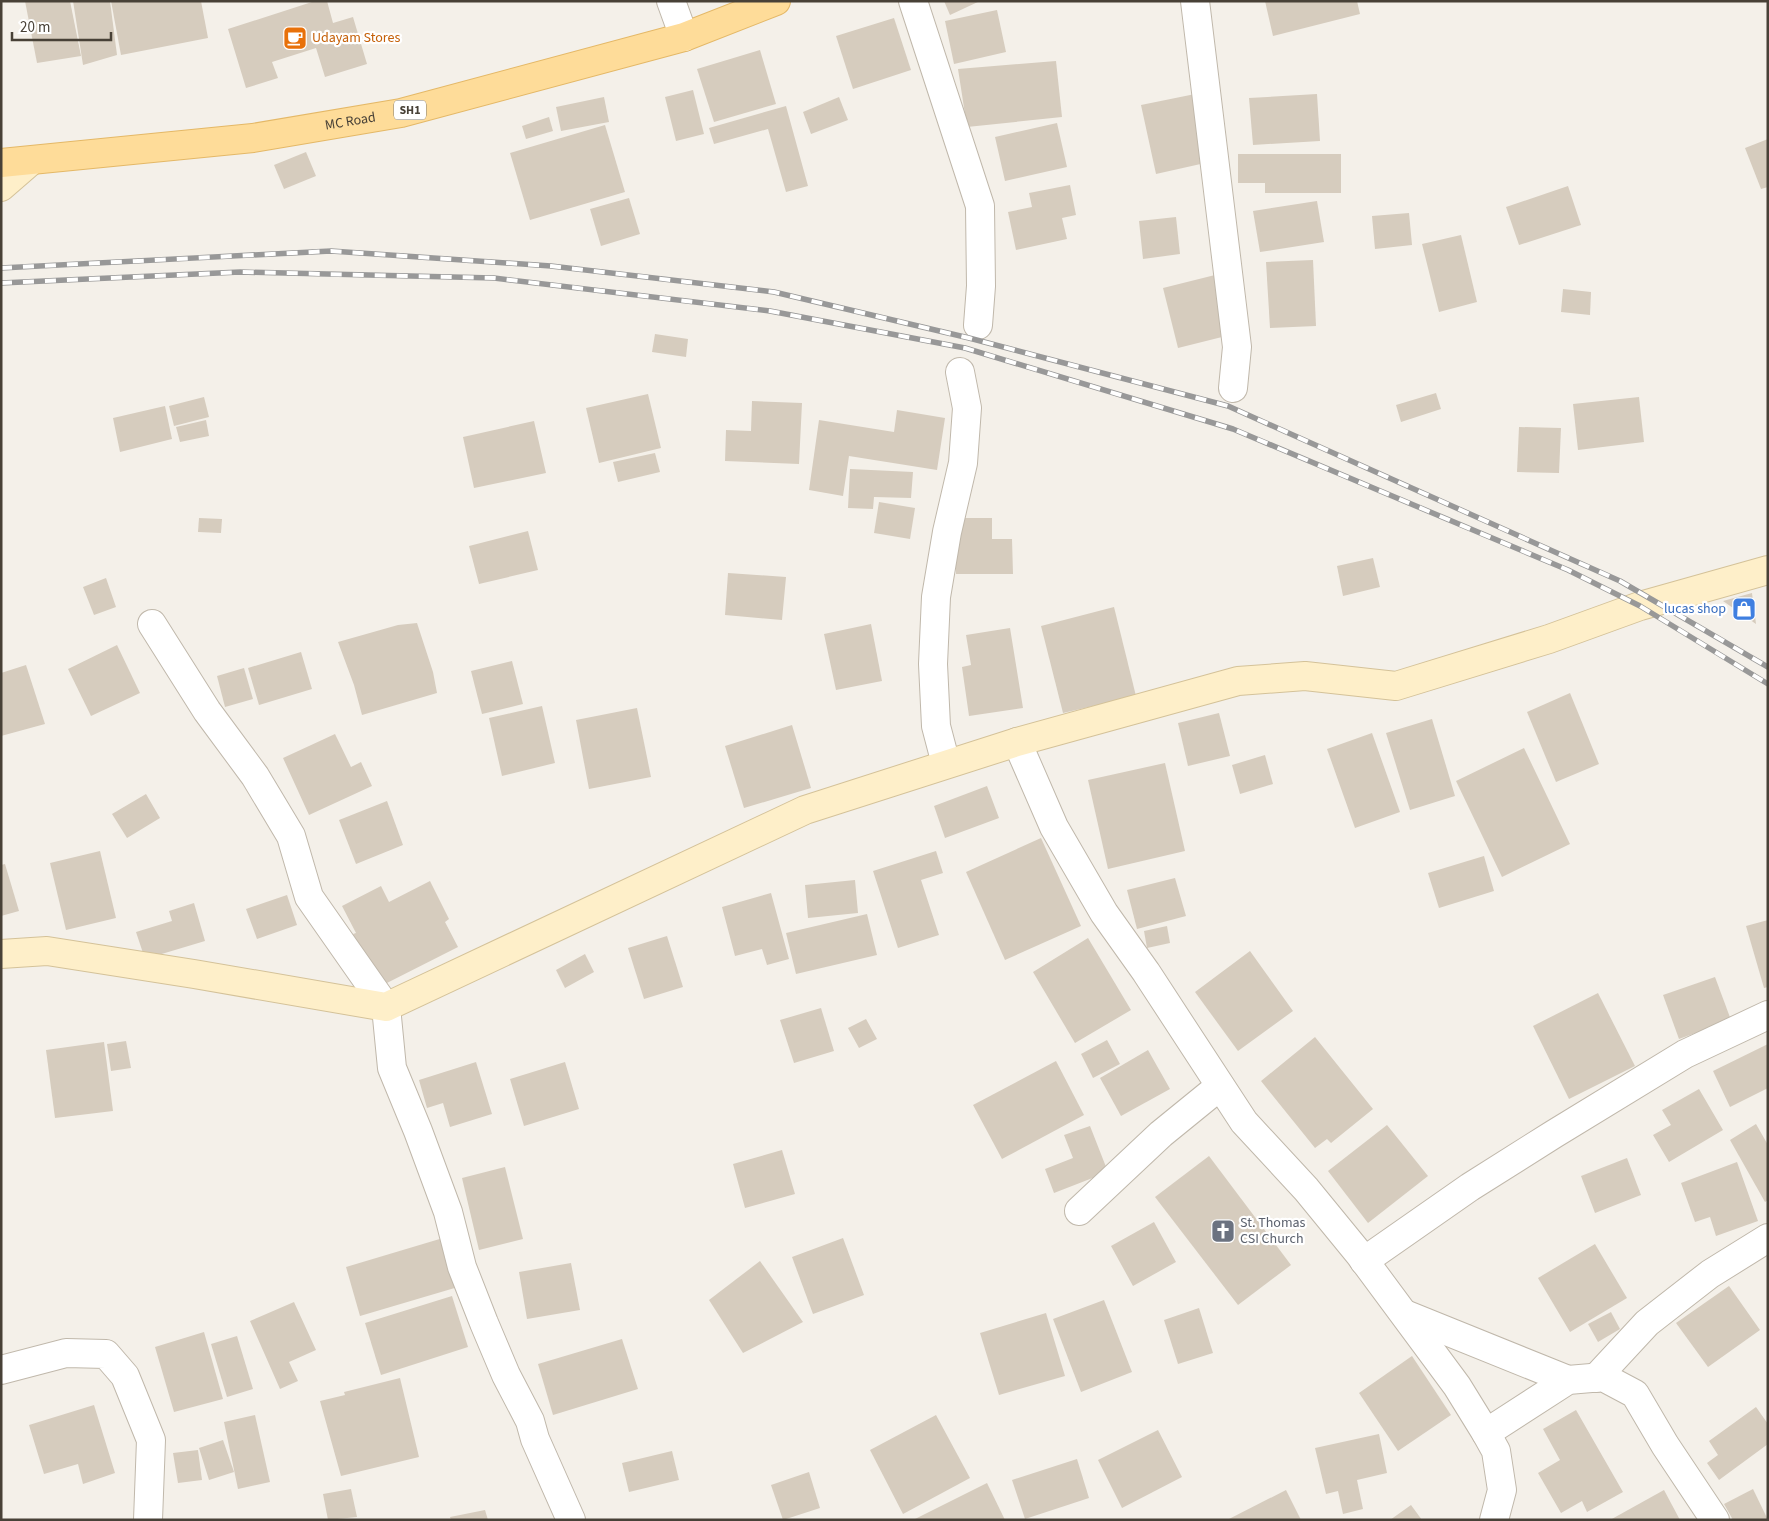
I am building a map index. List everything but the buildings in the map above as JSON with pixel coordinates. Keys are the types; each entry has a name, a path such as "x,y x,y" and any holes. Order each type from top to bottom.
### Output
{"main road":[{"name":"MC Road","path":"1,163 253,138 401,113 684,37 776,1"}],"street":[{"path":"671,1 684,37"},
{"path":"913,1 980,206 981,286 978,325"},
{"path":"1195,1 1237,347 1233,388"},
{"path":"1,188 32,161"},
{"path":"946,764 936,726 932,664 936,597 947,532 963,463 967,408 960,372"},
{"path":"1,954 47,951 386,1007 805,810 946,764 1016,742 1238,681 1304,676 1396,686 1549,639 1640,606 1768,570"},
{"path":"152,624 208,711 255,776 291,836 309,897 386,1007 392,1068 448,1212 462,1267 506,1375 530,1421 535,1439 571,1520"},
{"path":"1016,742 1054,827 1104,913 1146,972 1244,1122 1306,1188 1407,1315 1486,1433 1496,1451 1502,1490 1494,1520"},
{"path":"1364,1261 1470,1187 1685,1054 1768,1015"},
{"path":"1079,1211 1161,1134 1220,1086"},
{"path":"1596,1378 1647,1323 1710,1274 1768,1238"},
{"path":"1407,1315 1568,1380 1603,1377 1635,1394 1665,1445 1716,1520"},
{"path":"1,1370 66,1353 106,1354 125,1376 151,1440 148,1520"},
{"path":"1486,1433 1568,1380"}],"railway":[{"path":"1,268 331,251 551,266 774,292 969,338 1228,406 1620,581 1768,667"},
{"path":"1,283 240,272 494,278 770,311 965,348 1233,429 1568,570 1640,606 1768,684"}],"place":[{"name":"Udayam Stores","path":"295,38"},
{"name":"lucas shop","path":"1744,609"},
{"name":"St. Thomas CSI Church","path":"1223,1231"}]}
